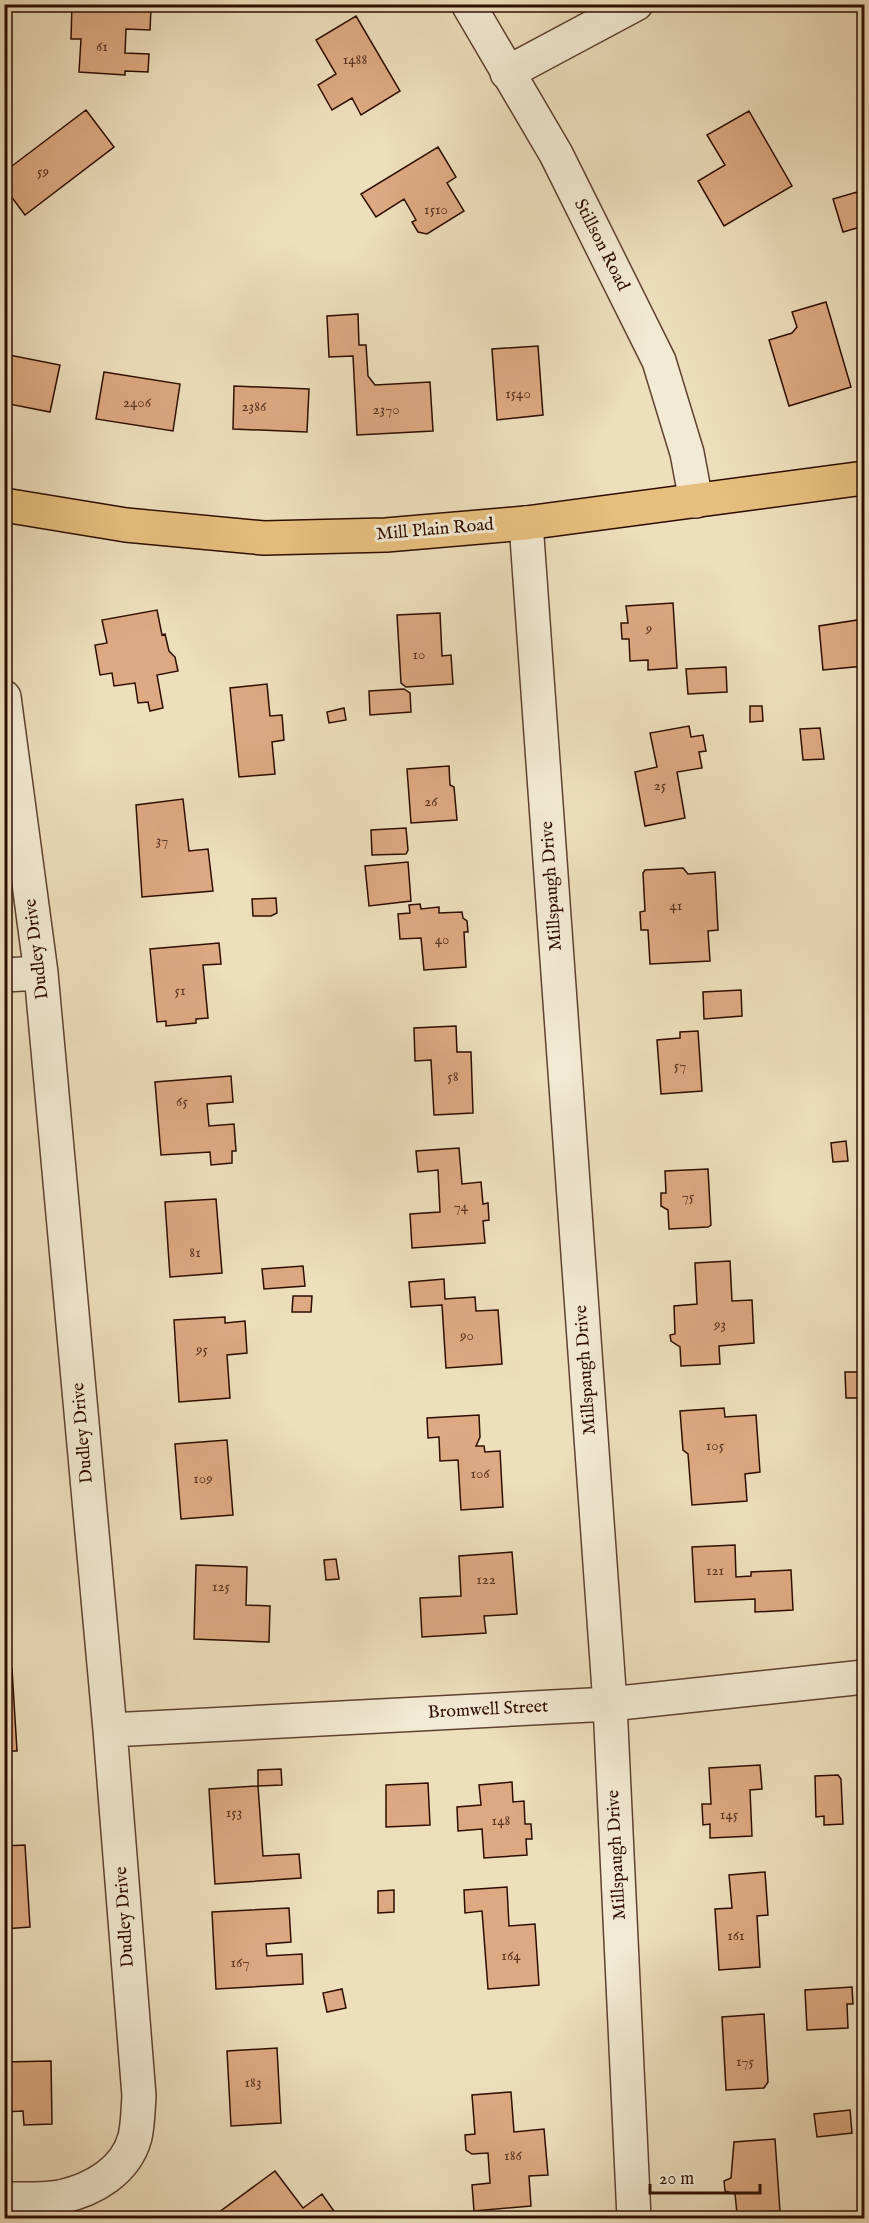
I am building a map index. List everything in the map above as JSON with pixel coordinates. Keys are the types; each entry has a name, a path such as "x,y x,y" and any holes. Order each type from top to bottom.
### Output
{"main road":[{"name":"Mill Plain Road","path":"4,505 126,525 264,538 386,535 526,523 864,478"}],"street":[{"name":"Stillson Road","path":"468,4 556,154 659,361 687,453 696,501"},
{"path":"507,73 636,4"},
{"name":"Millspaugh Drive","path":"526,523 610,1704 634,2218"},
{"name":"Dudley Drive","path":"4,697 41,973 110,1730 139,2096 135,2138 120,2167 103,2181 84,2190 59,2197 4,2199"},
{"path":"4,975 41,973"},
{"name":"Bromwell Street","path":"110,1730 610,1704 864,1677"}],"building":[{"path":"72,4 151,9 150,30 126,29 125,53 149,54 148,72 125,71 125,75 79,72 81,39 71,39"},
{"path":"356,16 400,91 361,115 352,98 332,110 318,85 336,74 316,40"},
{"path":"86,110 114,147 25,215 4,187 4,172"},
{"path":"749,111 792,186 724,226 698,181 725,165 707,135"},
{"path":"438,147 456,177 447,183 464,211 427,234 418,232 412,222 416,220 404,199 376,217 361,194"},
{"path":"864,190 864,226 843,232 833,199"},
{"path":"826,302 851,387 789,406 769,340 792,333 797,327 792,312"},
{"path":"358,314 359,345 366,345 368,376 375,385 430,382 433,431 357,435 353,356 329,357 327,316"},
{"path":"538,346 543,415 497,420 492,349"},
{"path":"4,354 60,365 50,412 4,403"},
{"path":"104,372 180,384 173,431 96,419"},
{"path":"234,386 309,389 307,432 233,429"},
{"path":"673,603 677,668 648,670 648,660 630,661 629,639 622,639 621,623 628,623 626,606"},
{"path":"157,610 162,635 165,634 169,651 175,657 178,671 157,675 163,708 150,711 148,702 138,703 135,683 114,686 112,673 100,675 95,645 107,643 102,620"},
{"path":"440,613 442,656 451,655 453,684 406,687 401,683 397,615"},
{"path":"864,619 864,666 823,670 819,626"},
{"path":"726,667 727,692 688,694 686,669"},
{"path":"267,684 270,716 282,715 284,740 272,742 275,774 239,777 230,688"},
{"path":"404,689 410,693 411,712 370,715 369,691"},
{"path":"750,706 762,706 763,721 750,722"},
{"path":"344,708 346,720 329,723 327,712"},
{"path":"689,726 691,737 703,735 706,751 699,752 702,768 677,772 685,818 645,826 635,772 657,767 650,733"},
{"path":"820,728 824,759 803,760 800,729"},
{"path":"449,766 450,785 454,787 457,820 411,823 407,769"},
{"path":"183,799 189,851 208,849 213,891 142,897 136,805"},
{"path":"406,828 408,850 406,854 372,855 371,830"},
{"path":"408,862 411,901 369,906 365,866"},
{"path":"683,868 688,874 715,872 718,930 708,931 710,961 650,964 648,930 641,930 640,912 645,911 643,873 645,870"},
{"path":"276,898 277,913 271,916 253,916 252,899"},
{"path":"420,904 421,909 439,907 439,913 462,912 463,918 467,921 468,932 464,932 466,967 424,970 421,938 400,939 398,914 410,913 409,905"},
{"path":"219,943 221,964 203,965 208,1018 196,1019 196,1023 166,1026 166,1021 157,1022 150,949"},
{"path":"741,990 742,1016 704,1019 703,992"},
{"path":"456,1026 457,1052 471,1052 473,1113 434,1115 431,1060 415,1061 414,1028"},
{"path":"698,1031 702,1091 661,1094 657,1040 680,1038 680,1032"},
{"path":"231,1076 233,1102 207,1104 209,1126 234,1124 236,1151 232,1151 232,1163 211,1165 210,1152 161,1155 155,1082"},
{"path":"846,1141 848,1161 833,1162 831,1143"},
{"path":"459,1148 462,1184 481,1182 483,1204 488,1203 489,1220 483,1221 485,1243 412,1248 410,1214 440,1212 438,1170 418,1172 416,1151"},
{"path":"708,1169 711,1225 669,1229 668,1210 661,1206 661,1193 666,1193 665,1171"},
{"path":"216,1199 222,1273 170,1277 165,1202"},
{"path":"730,1261 732,1301 752,1300 754,1343 719,1346 720,1364 681,1366 680,1347 671,1341 670,1335 675,1334 674,1306 697,1304 695,1263"},
{"path":"303,1266 305,1286 264,1289 262,1269"},
{"path":"444,1279 445,1299 475,1297 476,1311 498,1310 502,1364 446,1368 442,1305 411,1307 409,1282"},
{"path":"293,1296 312,1296 311,1312 292,1312"},
{"path":"225,1317 225,1323 245,1321 247,1353 227,1355 230,1398 179,1402 174,1320"},
{"path":"845,1372 864,1372 864,1395 861,1398 846,1398"},
{"path":"724,1408 725,1417 756,1415 760,1472 745,1474 747,1501 692,1505 688,1454 683,1450 680,1411"},
{"path":"479,1415 480,1437 476,1446 484,1446 485,1452 500,1451 503,1507 461,1510 458,1460 440,1461 439,1437 428,1438 427,1418"},
{"path":"227,1440 233,1515 181,1519 175,1444"},
{"path":"735,1545 736,1577 751,1576 751,1572 791,1570 793,1610 755,1612 755,1599 695,1602 692,1547"},
{"path":"512,1552 517,1614 484,1616 486,1633 422,1637 420,1598 461,1596 459,1556"},
{"path":"336,1559 339,1579 326,1580 324,1560"},
{"path":"196,1565 247,1567 246,1605 270,1606 269,1642 194,1639"},
{"path":"4,1669 12,1669 17,1751 4,1751"},
{"path":"760,1765 762,1789 750,1790 752,1836 710,1838 710,1824 703,1825 702,1804 711,1804 709,1768"},
{"path":"281,1769 282,1785 258,1786 258,1770"},
{"path":"838,1775 841,1779 843,1824 824,1825 824,1816 816,1817 815,1776"},
{"path":"512,1782 513,1802 524,1801 525,1824 531,1824 532,1839 526,1839 527,1855 484,1858 482,1829 458,1831 457,1807 481,1805 479,1785"},
{"path":"428,1783 430,1825 386,1827 386,1785"},
{"path":"258,1786 263,1856 299,1854 301,1878 215,1884 209,1789"},
{"path":"25,1845 30,1927 4,1929 4,1846"},
{"path":"765,1872 768,1915 757,1916 760,1967 719,1970 715,1909 732,1908 729,1875"},
{"path":"507,1887 509,1926 535,1924 539,1985 488,1989 482,1911 465,1913 464,1890"},
{"path":"394,1890 394,1912 378,1913 378,1891"},
{"path":"289,1908 291,1942 266,1944 267,1956 302,1954 303,1984 216,1989 212,1912"},
{"path":"852,1987 853,2004 847,2004 848,2028 807,2030 805,1990"},
{"path":"342,1989 346,2008 327,2012 323,1993"},
{"path":"764,2014 768,2082 764,2088 726,2090 722,2017"},
{"path":"277,2048 281,2123 231,2126 227,2051"},
{"path":"51,2061 52,2124 24,2125 23,2111 4,2112 4,2062"},
{"path":"511,2092 514,2132 544,2129 548,2175 529,2176 531,2206 474,2211 472,2185 490,2183 488,2153 472,2154 466,2150 465,2135 475,2134 472,2095"},
{"path":"850,2110 852,2133 817,2137 814,2114"},
{"path":"775,2139 780,2211 737,2213 735,2194 725,2191 724,2181 731,2178 734,2142"},
{"path":"275,2171 303,2208 322,2194 338,2217 211,2218"}]}
